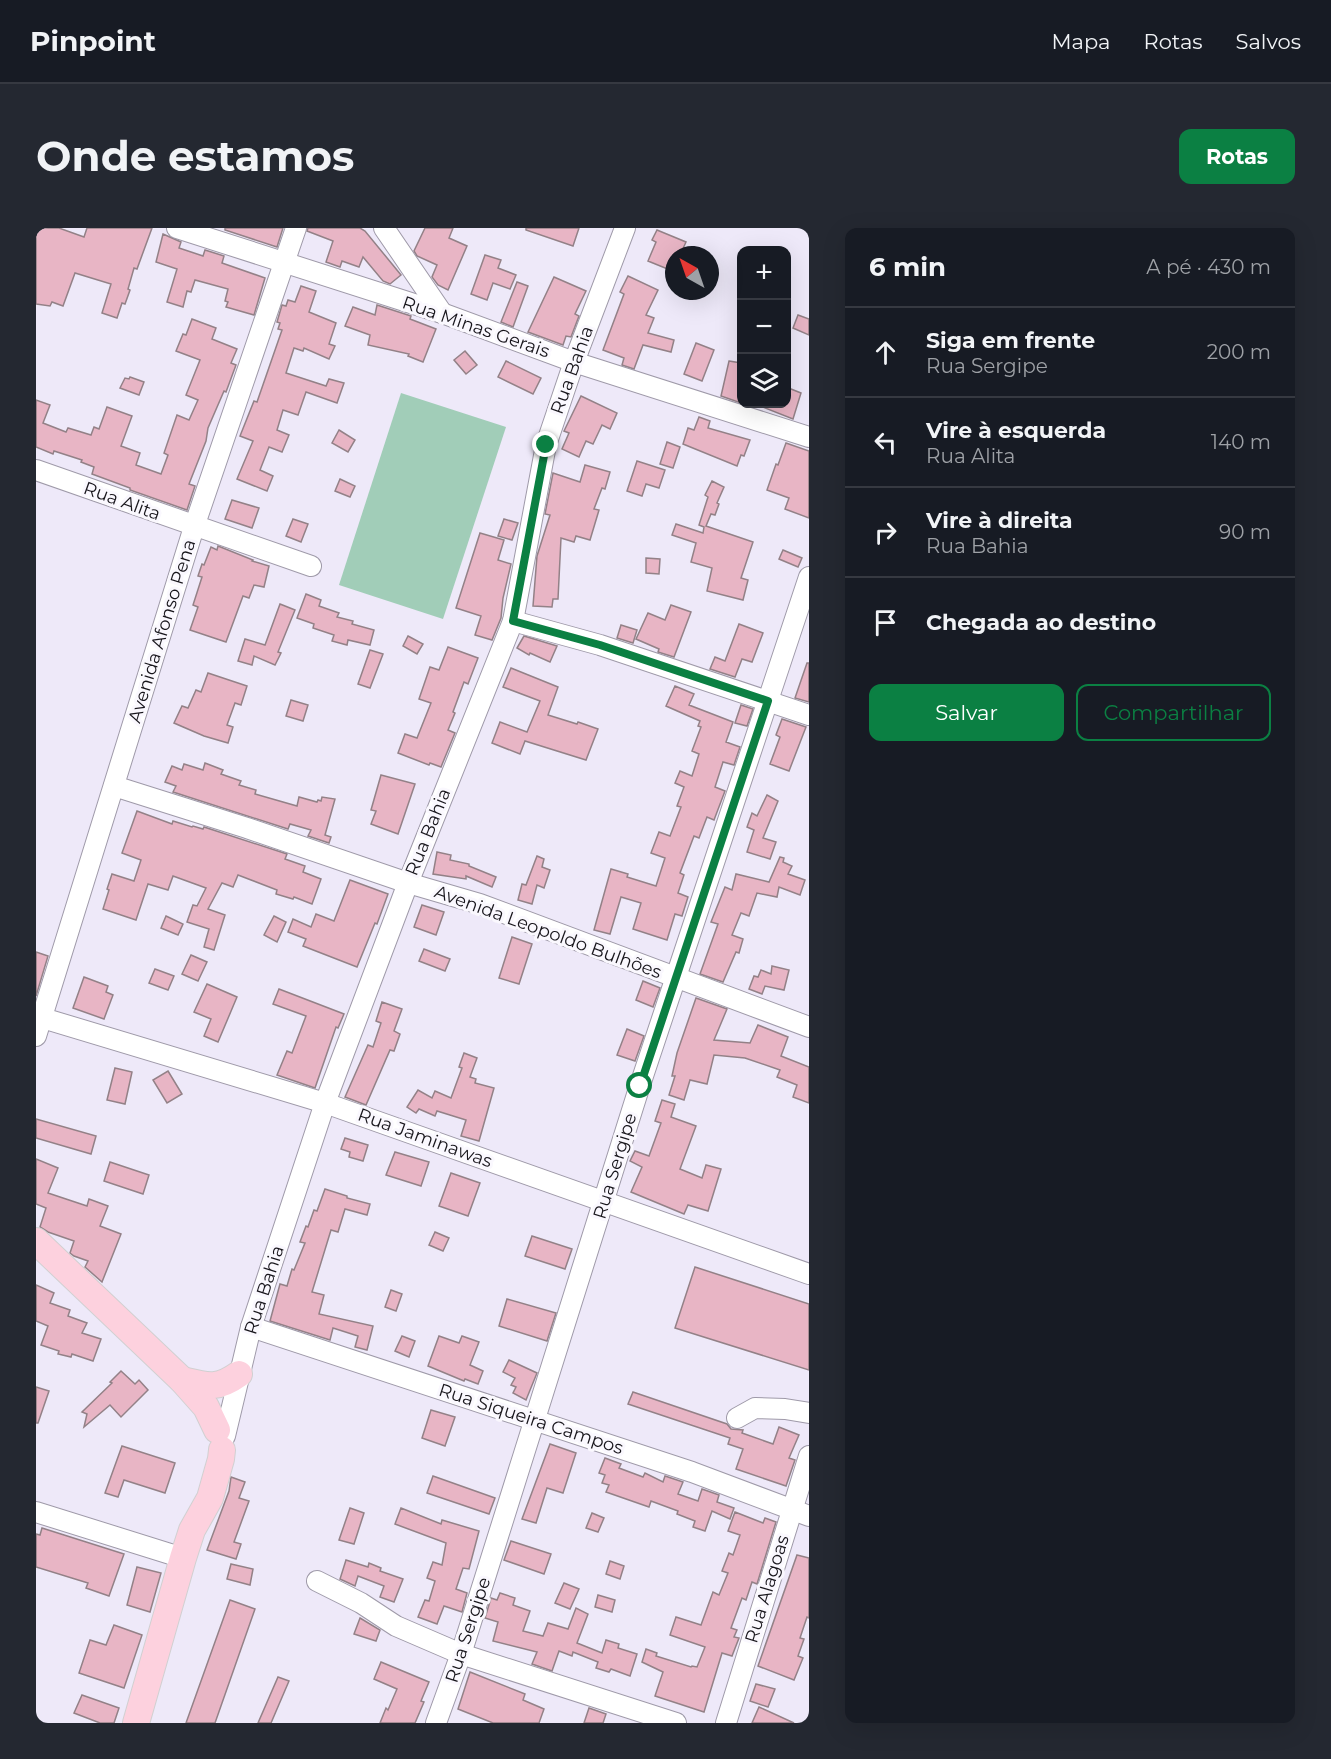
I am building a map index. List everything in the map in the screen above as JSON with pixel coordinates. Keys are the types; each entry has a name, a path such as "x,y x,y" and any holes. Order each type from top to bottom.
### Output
{"main road":[{"path":"36,1241 182,1380 206,1407 215,1440 196,1489 192,1530 136,1723"},
{"path":"125,1324 215,1440"},
{"path":"182,1380 212,1385 226,1383 239,1374"},
{"path":"121,1723 145,1687"}],"street":[{"name":"Rua Minas Gerais","path":"177,228 442,314 574,362 809,437"},
{"name":"Avenida Afonso Pena","path":"38,1023 194,526 296,228"},
{"path":"384,228 442,314"},
{"name":"Rua Bahia","path":"215,1440 239,1374 252,1327 325,1103 408,884 513,621 546,445 574,362 625,228"},
{"name":"Rua Alita","path":"36,470 310,566"},
{"name":"Rua Sergipe","path":"436,1723 462,1654 640,1086 809,577"},
{"path":"513,621 600,645 809,715"},
{"name":"Avenida Leopoldo Bulhões","path":"114,786 247,828 408,884 501,912 809,1027"},
{"name":"Rua Jaminawas","path":"38,1023 325,1103 809,1274"},
{"name":"Rua Siqueira Campos","path":"252,1327 692,1472 800,1514"},
{"path":"737,1418 755,1408 809,1413"},
{"name":"Rua Alagoas","path":"726,1723 800,1514 809,1456"},
{"path":"36,1512 183,1558"},
{"path":"317,1581 361,1603 396,1626 462,1654 676,1723"}],"green space":[{"path":"401,393 506,427 443,619 339,585"}],"building":[{"path":"36,228 59,228 84,237 87,228 152,228 137,269 134,268 125,304 122,303 117,318 102,313 111,284 75,273 63,306 52,302 50,306 36,304"},
{"path":"225,228 283,228 277,247 225,230"},
{"path":"308,228 360,228 401,275 390,284 383,281 363,257 359,267 342,261 340,267 326,262 333,241 307,231"},
{"path":"425,228 453,228 449,238 467,246 448,290 438,285 432,277 437,265 417,256 414,251"},
{"path":"526,228 579,228 573,246 526,230"},
{"path":"657,230 686,242 684,246 665,246 665,268 648,261 656,242 652,240"},
{"path":"163,234 181,242 179,248 203,256 205,250 224,256 222,263 265,278 254,315 226,307 228,289 195,280 191,292 187,291 183,307 167,302 177,269 156,262"},
{"path":"485,255 501,260 498,268 516,275 510,289 493,283 487,300 471,294"},
{"path":"628,276 658,290 646,315 654,318 648,333 674,340 671,352 643,345 634,369 622,365 624,358 603,350 624,294 620,292"},
{"path":"554,277 586,291 575,314 579,316 571,337 566,336 563,345 528,332"},
{"path":"517,282 528,286 513,327 501,322"},
{"path":"301,286 316,291 309,312 336,323 329,344 335,346 329,359 304,348 303,351 294,348 286,373 326,386 329,379 344,383 337,403 306,392 298,415 283,410 277,430 289,435 282,452 269,447 260,470 273,476 267,491 237,479 253,441 240,436 254,401 257,402 282,330 278,329 280,323 277,322 282,305 286,306 288,300 295,302"},
{"path":"377,305 411,316 410,319 436,329 423,362 408,356 409,354 368,345 370,335 345,326 353,307 375,315"},
{"path":"798,315 809,319 809,335 793,328"},
{"path":"192,319 216,328 212,339 237,349 231,363 236,365 226,392 224,391 208,428 206,441 189,484 195,486 187,510 92,474 94,467 81,462 82,460 54,451 53,454 36,447 36,400 50,405 43,423 66,432 68,428 91,435 94,427 99,429 107,407 132,416 121,446 140,453 136,465 161,474 168,455 164,453 177,415 189,420 198,400 186,395 200,360 176,351"},
{"path":"696,343 714,350 702,381 684,374"},
{"path":"465,351 477,365 466,374 454,360"},
{"path":"506,361 541,378 533,394 498,377"},
{"path":"729,361 737,362 737,402 721,396"},
{"path":"130,377 144,382 139,395 120,388 125,378"},
{"path":"791,389 801,393 793,419 765,408 791,408"},
{"path":"581,396 617,413 610,429 602,425 593,444 586,441 579,457 562,449 569,433 564,431"},
{"path":"699,417 710,421 708,428 750,440 737,466 683,444 688,428 694,430"},
{"path":"339,430 355,440 348,452 332,443"},
{"path":"667,442 680,447 673,468 660,464"},
{"path":"786,443 809,451 809,518 785,509 789,498 767,490"},
{"path":"637,461 665,470 659,488 646,484 642,496 627,491"},
{"path":"585,465 610,472 605,489 602,488 594,509 599,510 590,540 576,536 574,542 561,538 558,599 553,599 552,607 533,606 537,556 550,515 545,514 553,473 580,482"},
{"path":"340,479 355,486 350,497 335,491"},
{"path":"712,481 724,487 715,515 711,514 706,526 753,542 741,578 748,580 743,600 707,591 712,568 691,562 696,543 672,535 676,524 703,533 704,527 699,525 708,497 705,495"},
{"path":"232,500 259,508 252,528 225,519"},
{"path":"293,519 308,524 301,542 286,536"},
{"path":"504,519 518,523 512,540 498,536"},
{"path":"480,533 504,540 498,560 511,564 501,618 492,640 475,635 481,616 456,608"},
{"path":"218,546 269,566 264,587 254,585 249,598 243,596 226,642 190,630 198,607 193,605 202,577 198,576 202,564 204,565 211,547 217,550"},
{"path":"783,550 802,558 798,567 779,559"},
{"path":"646,558 660,559 659,574 646,573"},
{"path":"306,594 321,600 319,606 339,613 337,617 374,630 370,645 348,640 347,645 332,641 334,635 313,628 314,624 297,618"},
{"path":"280,604 295,610 275,665 254,656 252,665 238,661 245,639 265,645"},
{"path":"671,605 691,612 674,657 658,652 659,649 636,639 648,613 665,620"},
{"path":"739,624 763,633 752,662 742,659 735,677 710,669 715,657 725,661"},
{"path":"621,625 637,630 633,643 617,638"},
{"path":"408,636 423,644 417,654 403,646"},
{"path":"524,636 557,646 550,662 517,648"},
{"path":"448,647 478,658 468,684 464,682 453,712 455,713 448,730 455,733 441,767 430,763 429,765 398,753 405,734 417,738 431,703 419,699 430,667 439,670"},
{"path":"370,650 383,654 370,688 358,684"},
{"path":"807,663 809,663 809,702 795,698"},
{"path":"511,668 558,687 548,715 598,729 586,760 525,741 520,754 492,743 500,722 527,732 540,701 503,687"},
{"path":"208,673 247,686 241,705 235,703 227,725 233,727 228,743 174,723 182,706 188,708 196,690 201,692"},
{"path":"675,686 694,694 689,705 733,722 726,742 740,747 734,765 723,762 715,787 725,791 714,820 707,817 699,838 694,836 680,873 684,875 678,893 688,897 682,916 675,914 667,940 633,929 641,903 621,897 610,934 594,930 611,869 628,874 627,877 656,886 665,858 651,853 659,832 670,836 681,807 677,806 684,787 675,783 680,771 692,776 699,754 692,751 701,727 698,726 700,721 666,706"},
{"path":"291,700 308,705 303,721 286,716"},
{"path":"741,705 753,709 747,726 735,723"},
{"path":"782,719 806,727 789,771 770,764 780,737 776,735"},
{"path":"205,763 223,770 221,774 241,781 239,785 256,790 255,794 297,806 299,797 317,802 321,801 322,797 335,799 325,835 331,837 329,843 308,836 311,830 290,824 288,829 173,792 176,786 165,782 172,766 182,770 184,764 203,770"},
{"path":"381,775 415,784 398,834 371,824 376,811 371,810"},
{"path":"767,795 778,801 763,838 776,842 770,859 747,852 754,830 747,827 752,813 757,816"},
{"path":"137,811 172,824 173,821 192,827 203,829 204,827 287,854 285,859 305,866 303,872 321,879 312,904 294,897 293,899 276,894 277,890 238,875 233,887 222,883 208,909 225,915 214,950 204,947 209,929 187,922 193,905 197,906 206,888 173,876 168,890 148,884 136,920 103,909 112,874 134,881 141,860 122,853"},
{"path":"437,852 451,855 450,860 469,864 469,866 496,877 492,887 466,876 466,879 433,874"},
{"path":"537,856 544,859 542,867 550,870 544,888 537,885 532,904 518,900 522,884 526,885"},
{"path":"780,857 784,858 783,862 792,866 788,874 805,880 800,895 779,887 777,897 757,893 749,916 741,913 732,935 743,939 739,953 736,952 723,982 700,974 718,924 711,922 725,887 732,890 736,874 769,882"},
{"path":"350,880 388,894 357,967 303,946 306,939 288,932 293,919 311,927 316,914 334,921"},
{"path":"422,905 444,912 436,935 414,927"},
{"path":"166,916 183,924 178,935 161,928"},
{"path":"274,916 286,922 277,942 264,935"},
{"path":"512,937 532,944 519,984 499,978"},
{"path":"424,949 450,959 445,971 419,961"},
{"path":"36,952 48,956 36,996"},
{"path":"191,955 207,962 198,981 182,974"},
{"path":"772,966 789,970 784,990 765,986 762,994 749,989 754,976 758,977 761,970 771,974"},
{"path":"155,969 174,976 168,990 149,983"},
{"path":"84,977 108,986 106,992 113,995 104,1019 73,1008"},
{"path":"643,981 660,988 653,1007 636,1000"},
{"path":"207,984 237,997 218,1042 204,1036 211,1019 194,1012"},
{"path":"279,989 344,1014 338,1028 336,1027 315,1088 277,1075 287,1051 292,1053 306,1016 273,1004"},
{"path":"696,998 727,1009 714,1040 750,1043 758,1025 788,1037 781,1056 809,1067 809,1103 793,1097 797,1085 777,1077 780,1070 745,1058 714,1055 707,1084 690,1080 684,1100 669,1095 675,1076 672,1076 677,1053"},
{"path":"382,1002 402,1009 394,1031 400,1034 394,1051 390,1050 366,1105 345,1097 368,1045 373,1047 381,1023 376,1021"},
{"path":"627,1029 644,1036 635,1061 617,1055"},
{"path":"464,1053 477,1058 470,1077 476,1079 475,1083 494,1088 479,1141 461,1136 466,1120 437,1111 435,1116 419,1109 416,1113 407,1107 418,1090 432,1098 435,1091 451,1098 462,1068 459,1067"},
{"path":"115,1068 132,1072 125,1104 107,1100"},
{"path":"168,1071 182,1094 167,1103 153,1080"},
{"path":"662,1100 675,1104 671,1117 696,1126 680,1169 702,1178 706,1165 721,1169 708,1211 688,1205 684,1214 631,1192 642,1167 630,1161 635,1151 649,1156 661,1123 655,1121"},
{"path":"36,1119 96,1136 91,1154 36,1138"},
{"path":"345,1138 368,1145 363,1161 349,1157 350,1152 341,1149"},
{"path":"395,1152 429,1162 421,1186 386,1175"},
{"path":"36,1159 58,1168 48,1193 87,1206 89,1199 108,1206 100,1226 121,1234 102,1282 85,1267 88,1261 70,1253 74,1241 40,1227 46,1208 36,1204"},
{"path":"110,1162 149,1175 143,1194 104,1181"},
{"path":"451,1173 480,1183 468,1216 439,1206"},
{"path":"325,1189 370,1204 367,1215 345,1209 338,1232 331,1230 312,1292 324,1295 319,1314 373,1326 367,1350 355,1347 358,1336 333,1328 330,1340 270,1321 280,1284 287,1286 292,1269 294,1270 305,1243 300,1242 306,1226 308,1227 314,1210 317,1211"},
{"path":"435,1232 449,1238 443,1251 429,1245"},
{"path":"532,1236 572,1249 565,1269 525,1256"},
{"path":"695,1267 809,1304 809,1370 675,1328"},
{"path":"36,1285 54,1293 50,1303 70,1310 68,1316 87,1323 82,1333 101,1339 93,1361 72,1354 71,1357 58,1354 59,1351 41,1345 48,1326 36,1321"},
{"path":"391,1290 402,1294 396,1311 385,1307"},
{"path":"507,1299 556,1313 547,1341 499,1326"},
{"path":"402,1336 415,1341 409,1357 395,1351"},
{"path":"439,1336 459,1343 462,1336 479,1342 470,1365 483,1371 478,1384 465,1379 464,1381 428,1366"},
{"path":"509,1360 537,1373 526,1400 513,1393 516,1387 511,1385 515,1378 503,1372"},
{"path":"121,1371 135,1384 139,1380 148,1390 121,1417 110,1405 84,1427 87,1414 82,1412"},
{"path":"36,1387 49,1391 38,1423 36,1423"},
{"path":"633,1392 727,1424 731,1429 743,1430 742,1433 773,1444 779,1427 799,1435 789,1458 795,1460 786,1486 736,1469 743,1449 728,1444 730,1438 628,1404"},
{"path":"431,1410 455,1417 445,1446 422,1438"},
{"path":"550,1444 576,1453 563,1493 547,1488 536,1523 522,1519"},
{"path":"122,1446 175,1463 165,1493 124,1480 118,1497 105,1493"},
{"path":"605,1458 621,1464 619,1468 643,1477 645,1473 663,1482 665,1476 683,1482 678,1494 698,1501 702,1489 719,1495 717,1502 734,1508 730,1519 712,1511 705,1531 693,1527 695,1521 677,1514 678,1511 651,1501 649,1507 606,1492 609,1485 602,1483 605,1475 599,1473"},
{"path":"433,1476 495,1498 489,1514 427,1493"},
{"path":"231,1477 245,1482 239,1498 249,1501 234,1542 241,1544 236,1559 207,1550 229,1491"},
{"path":"350,1508 364,1513 354,1544 339,1540"},
{"path":"401,1508 441,1524 442,1520 479,1531 469,1569 463,1568 456,1589 467,1593 462,1612 444,1606 437,1624 418,1617 425,1600 429,1601 435,1581 427,1578 433,1562 442,1565 446,1543 395,1524"},
{"path":"735,1512 763,1523 765,1518 776,1522 757,1584 752,1582 746,1600 742,1598 731,1628 737,1630 734,1637 739,1638 732,1656 722,1653 704,1712 655,1696 663,1672 642,1662 646,1649 657,1653 656,1656 697,1667 705,1647 670,1635 676,1617 701,1625 713,1592 719,1595 728,1573 722,1571 729,1553 733,1555 740,1535 728,1531"},
{"path":"592,1513 604,1518 598,1532 586,1528"},
{"path":"42,1528 124,1554 109,1596 86,1588 88,1583 36,1567 36,1534 40,1535"},
{"path":"511,1541 551,1554 544,1574 504,1560"},
{"path":"797,1555 809,1558 809,1618 807,1617 800,1638 804,1639 798,1656 803,1658 794,1680 758,1666"},
{"path":"346,1560 368,1567 369,1563 381,1568 380,1571 403,1579 394,1602 380,1597 384,1586 358,1576 355,1586 340,1579"},
{"path":"610,1561 624,1566 620,1579 606,1574"},
{"path":"231,1564 253,1569 250,1585 227,1579"},
{"path":"137,1567 161,1573 150,1612 127,1605"},
{"path":"564,1583 579,1589 570,1609 555,1603"},
{"path":"500,1593 515,1598 513,1605 530,1611 523,1631 543,1636 548,1623 568,1629 576,1608 588,1614 577,1643 602,1653 606,1640 619,1644 618,1648 637,1654 630,1676 611,1669 609,1672 596,1668 598,1662 573,1652 572,1656 559,1651 552,1671 532,1664 537,1652 493,1641 498,1622 485,1618 491,1598 497,1600"},
{"path":"598,1595 615,1600 612,1612 595,1607"},
{"path":"230,1600 255,1609 215,1723 186,1723"},
{"path":"360,1618 380,1630 376,1641 354,1634"},
{"path":"114,1625 142,1635 124,1688 79,1673 90,1640 106,1645"},
{"path":"381,1662 429,1682 415,1723 380,1723 397,1689 374,1679"},
{"path":"470,1672 525,1694 523,1700 544,1709 539,1723 493,1723 458,1709"},
{"path":"278,1677 289,1681 271,1723 258,1723"},
{"path":"756,1684 775,1689 768,1707 750,1701"},
{"path":"82,1695 119,1708 114,1723 100,1723 74,1713"},
{"path":"759,1707 794,1723 752,1723"},
{"path":"589,1708 606,1714 603,1723 584,1723"}],"route":[{"path":"546,445 513,621 600,645 768,701 640,1086"}]}
